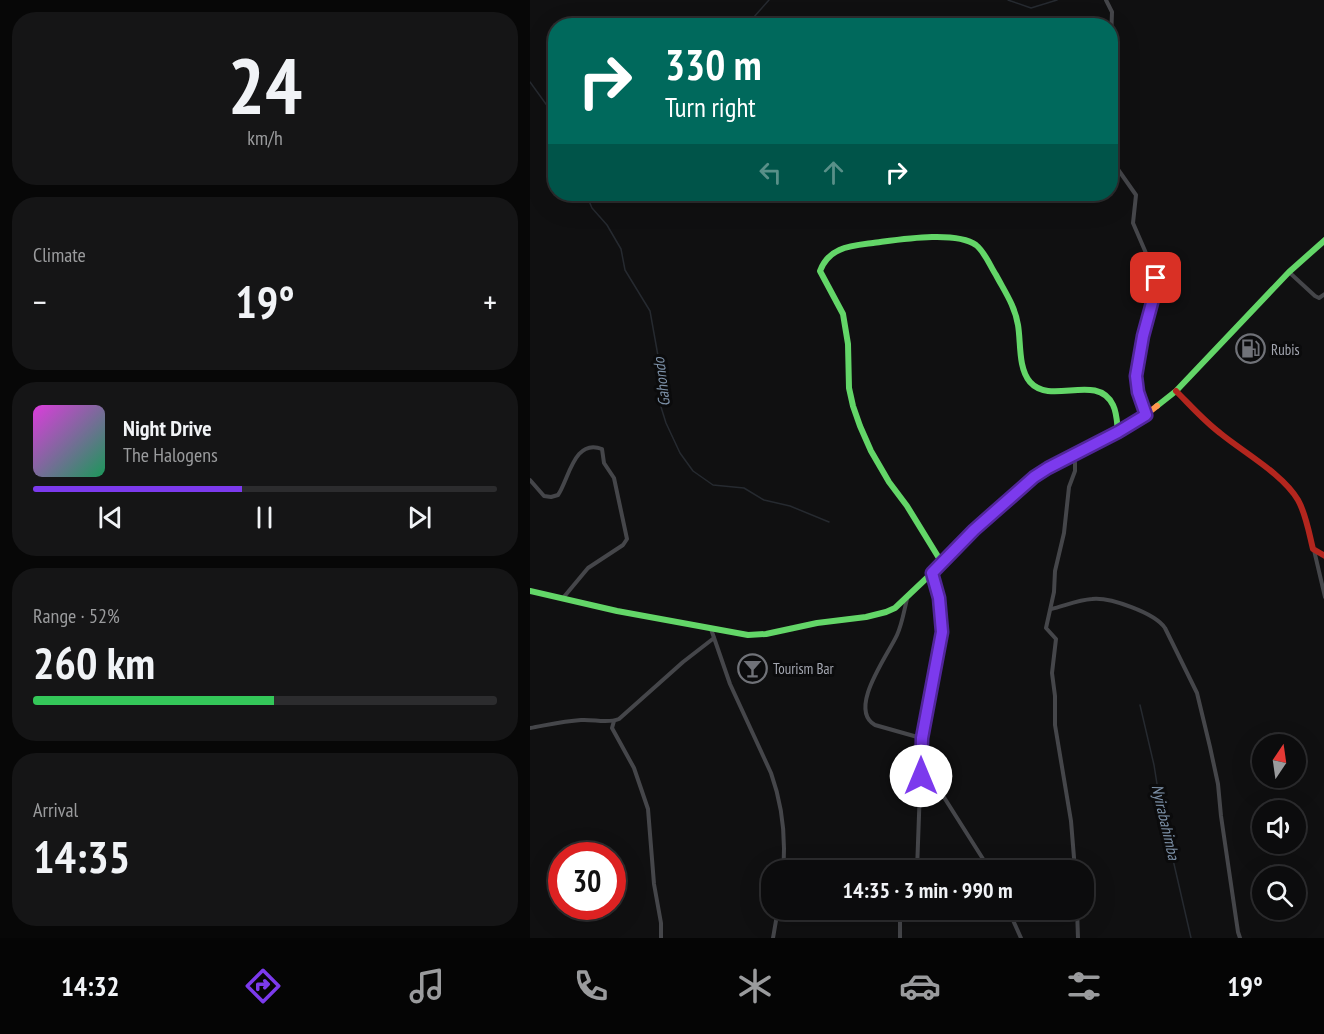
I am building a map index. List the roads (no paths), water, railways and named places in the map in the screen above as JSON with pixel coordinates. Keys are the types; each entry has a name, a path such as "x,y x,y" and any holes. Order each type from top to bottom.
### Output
{"main road":[{"path":"942,563 907,506 889,482 856,416 850,388 848,344 843,314 820,271 831,254 852,246 931,237 951,237 975,244 1012,302 1018,320 1025,372 1031,383 1037,389 1050,392 1074,388 1099,392 1106,396 1113,405 1118,432"},
{"path":"530,591 617,611 742,635 759,635 818,622 868,618 883,614 894,608 974,530 1041,472 1118,432 1146,415 1176,391 1289,272 1325,240"},
{"path":"1176,391 1218,432 1277,477 1293,493 1299,502 1314,550 1325,556"}],"street":[{"path":"1106,0 1112,12 1112,18"},
{"path":"1118,169 1136,195 1133,224 1152,267 1156,283 1136,376 1138,392 1146,415"},
{"path":"1289,272 1315,296 1319,298 1325,294"},
{"path":"530,480 544,496 558,495 575,459 584,450 592,447 602,449 604,463 614,478 626,542 588,568 563,599"},
{"path":"1072,456 1075,471 1069,487 1064,533 1046,628 1056,639 1052,673 1055,690 1055,725 1072,827 1074,860"},
{"path":"1314,550 1325,597"},
{"path":"917,860 922,738 942,632 939,598 932,573"},
{"path":"908,595 898,634 872,681 865,712 870,722 875,725 922,738"},
{"path":"1051,609 1090,599 1103,599 1144,613 1158,620 1165,628 1197,693 1211,747 1240,938"},
{"path":"711,629 730,684 775,785 783,822 783,860"},
{"path":"530,728 578,720 614,721 714,638"},
{"path":"614,721 612,728 634,768 648,809 661,938"},
{"path":"922,761 984,860"},
{"path":"773,938 776,920"},
{"path":"900,920 900,938"},
{"path":"1013,920 1021,938"},
{"path":"1077,920 1078,938"}],"waterway":[{"path":"753,18 769,0"},
{"path":"1008,0 1031,8 1057,0"},
{"name":"Gahondo","path":"530,82 548,107"},
{"name":"Gahondo","path":"589,201 621,249 625,270 650,311 660,367 661,407 680,453 693,471 713,485 744,488 764,500 790,506 829,522"},
{"name":"Nyirabahimba","path":"1140,705 1191,938"}],"place":[{"name":"Rubis","path":"1250,349"},
{"name":"Tourism Bar","path":"752,668"}]}
